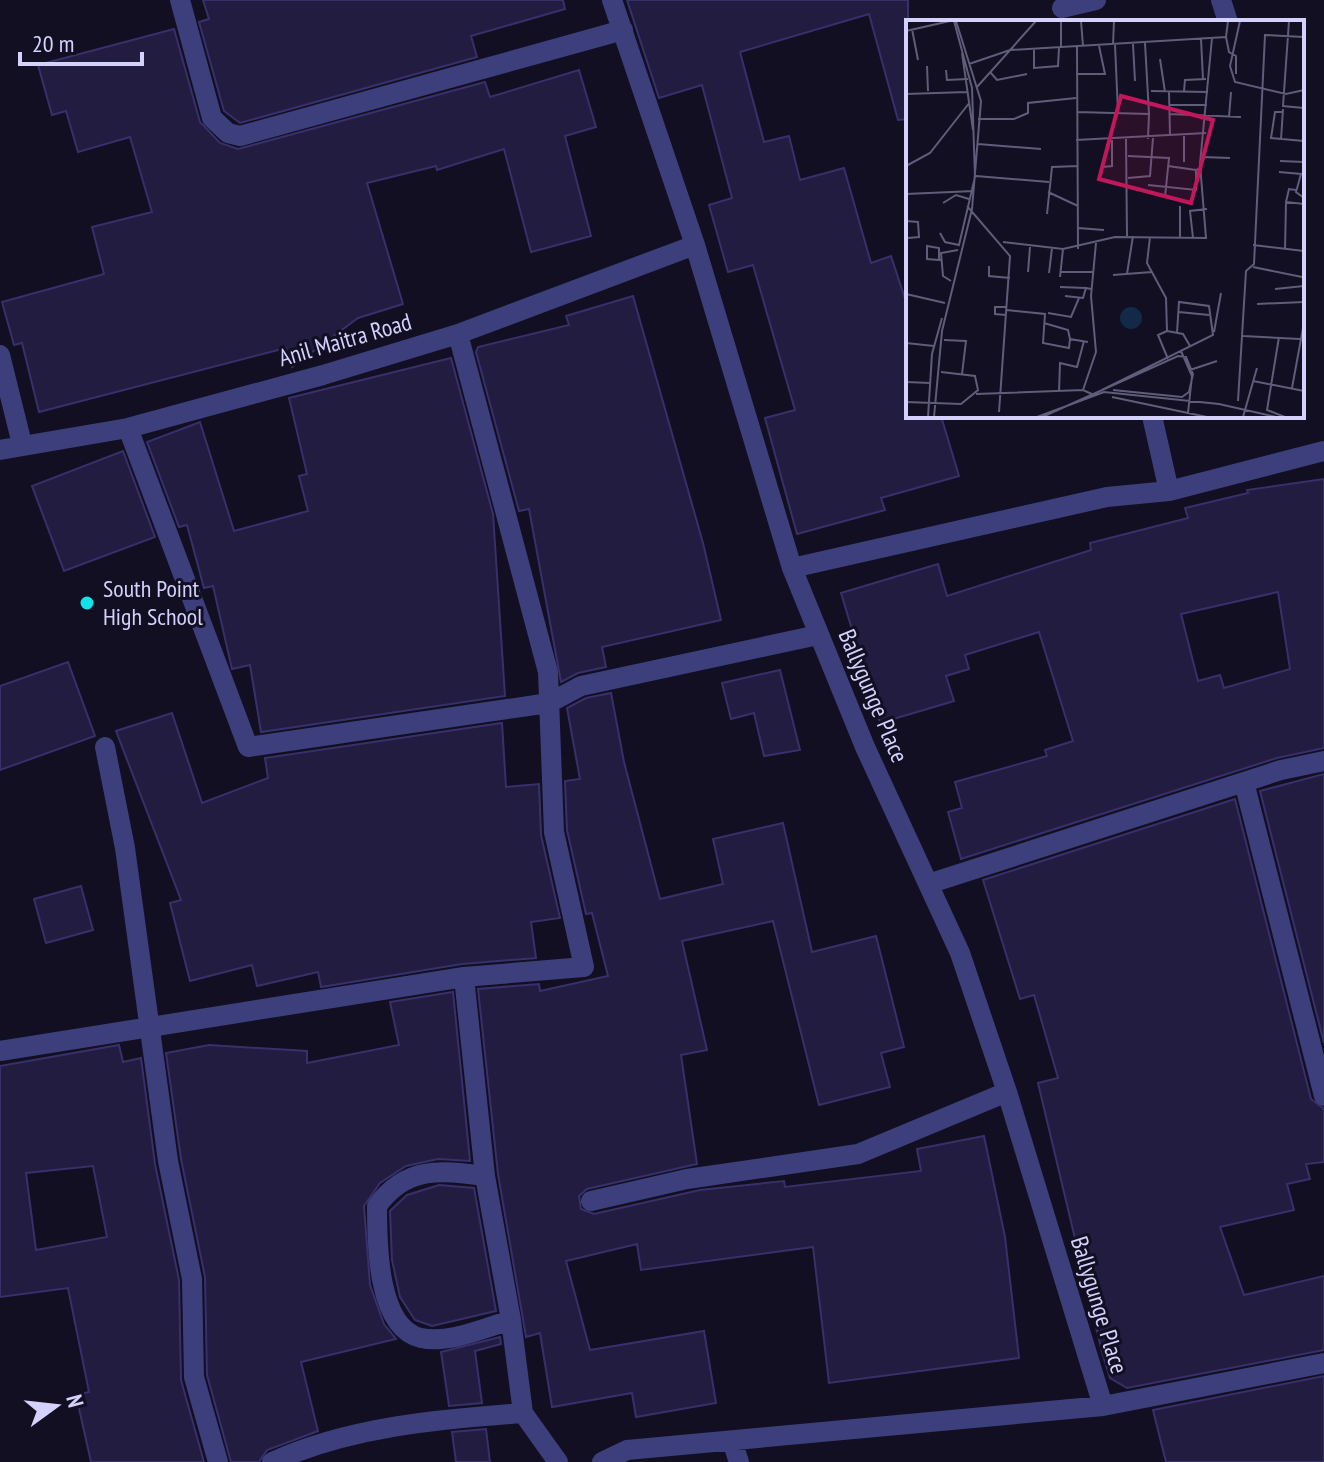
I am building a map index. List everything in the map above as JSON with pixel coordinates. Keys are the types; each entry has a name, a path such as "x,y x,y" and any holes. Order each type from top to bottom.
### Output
{"street":[{"path":"180,0 212,118 228,133 240,136 623,30"},
{"name":"Ballygunge Place","path":"612,0 695,245 792,568 818,635 960,953 1007,1092 1103,1406"},
{"path":"1063,10 1096,0"},
{"path":"1221,0 1227,20"},
{"name":"Anil Maitra Road","path":"0,450 128,428 458,334 695,245"},
{"path":"0,1051 464,977 584,967 554,832 548,672 458,334"},
{"path":"0,355 22,444"},
{"path":"1152,418 1169,491"},
{"path":"128,428 248,747 549,703 581,686 818,635"},
{"path":"792,568 1107,497 1169,491 1324,451"},
{"path":"105,747 125,848 168,1161 192,1279 194,1377 218,1462"},
{"path":"928,884 1244,782 1324,761"},
{"path":"1244,782 1324,1096"},
{"path":"464,977 485,1176 511,1320 523,1413 558,1462"},
{"path":"591,1201 687,1179 858,1154 1007,1092"},
{"path":"485,1176 448,1171 418,1174 390,1188 377,1206 383,1285 391,1313 405,1332 424,1338 458,1336 511,1320"},
{"path":"602,1462 627,1450 1103,1406 1324,1363"},
{"path":"272,1462 324,1441 461,1418 523,1413"},
{"path":"732,1441 739,1462"}],"building":[{"path":"203,0 563,0 565,9 471,36 477,57 240,123 224,111 199,22 209,19"},
{"path":"627,0 908,0 906,119 898,120 869,14 740,52 764,142 789,136 800,180 844,168 871,263 891,256 906,302 906,418 942,418 959,476 881,498 885,510 797,534 765,418 795,410 753,265 728,272 709,205 732,198 702,85 659,98"},
{"path":"174,29 200,122 220,143 238,149 485,82 490,97 579,70 596,127 565,136 591,236 531,252 504,149 437,170 436,166 367,183 403,304 358,318 292,367 286,348 39,412 22,343 14,345 2,302 104,274 92,227 152,212 130,137 78,152 66,111 52,115 38,65"},
{"path":"633,296 703,543 721,620 602,647 606,667 578,673 561,682 529,509 519,511 476,352 478,347 569,325 566,316"},
{"path":"451,358 493,514 505,696 261,732 250,665 232,669 213,586 204,588 187,525 179,527 147,442 200,422 234,531 308,511 299,476 307,474 289,398"},
{"path":"123,451 155,537 64,571 32,486"},
{"path":"1324,479 1324,748 1277,758 961,859 948,812 962,808 955,782 1047,756 1045,750 1073,741 1039,632 965,655 969,669 946,676 954,701 880,723 841,593 938,564 947,596 1091,550 1090,543 1188,518 1185,508 1248,493 1247,490","holes":["1278,592 1290,669 1224,688 1220,675 1198,681 1181,614"]},
{"path":"68,662 95,736 0,770 0,686"},
{"path":"780,670 800,750 764,756 754,713 731,719 722,683"},
{"path":"611,693 624,762 660,899 723,884 713,839 783,823 812,952 876,936 904,1047 881,1053 890,1087 819,1105 773,921 682,941 707,1050 681,1055 697,1164 587,1189 579,1196 581,1209 594,1214 700,1190 784,1181 785,1187 921,1171 917,1149 984,1136 1005,1237 1019,1358 829,1383 813,1247 641,1270 637,1244 566,1261 590,1350 704,1331 716,1403 636,1417 632,1393 552,1407 540,1333 526,1337 498,1174 478,989 539,984 540,991 608,976 592,913 586,914 567,830 565,781 580,779 567,708 586,698"},
{"path":"172,713 202,803 268,778 265,758 502,723 506,787 539,784 541,835 560,918 531,922 536,958 462,964 321,987 318,972 257,986 252,965 190,981 170,903 181,900 116,731"},
{"path":"1324,774 1324,1043 1260,791"},
{"path":"1235,799 1311,1099 1324,1109 1324,1162 1306,1164 1310,1179 1287,1184 1294,1210 1220,1227 1244,1295 1324,1276 1324,1350 1127,1388 1110,1378 1102,1352 1038,1083 1058,1078 1034,995 1020,999 983,880"},
{"path":"81,886 93,930 46,943 34,899"},
{"path":"453,992 470,1161 438,1159 406,1166 380,1183 364,1206 370,1285 384,1324 396,1339 301,1362 318,1431 267,1450 259,1462 231,1462 207,1375 205,1277 181,1159 166,1053 209,1045 307,1051 307,1063 399,1045 390,1002"},
{"path":"119,1045 123,1062 141,1058 155,1164 179,1280 181,1380 204,1462 91,1462 76,1395 89,1392 68,1288 0,1297 0,1066","holes":["93,1166 107,1237 36,1250 26,1173"]},
{"path":"439,1185 474,1188 496,1311 432,1326 415,1320 400,1297 392,1260 390,1211 407,1195"},
{"path":"500,1337 501,1344 475,1351 482,1403 449,1406 441,1352"},
{"path":"1324,1376 1324,1462 1166,1462 1153,1410"},
{"path":"486,1429 490,1462 456,1462 452,1432"}],"place":[{"name":"South Point High School","path":"87,603"}]}
